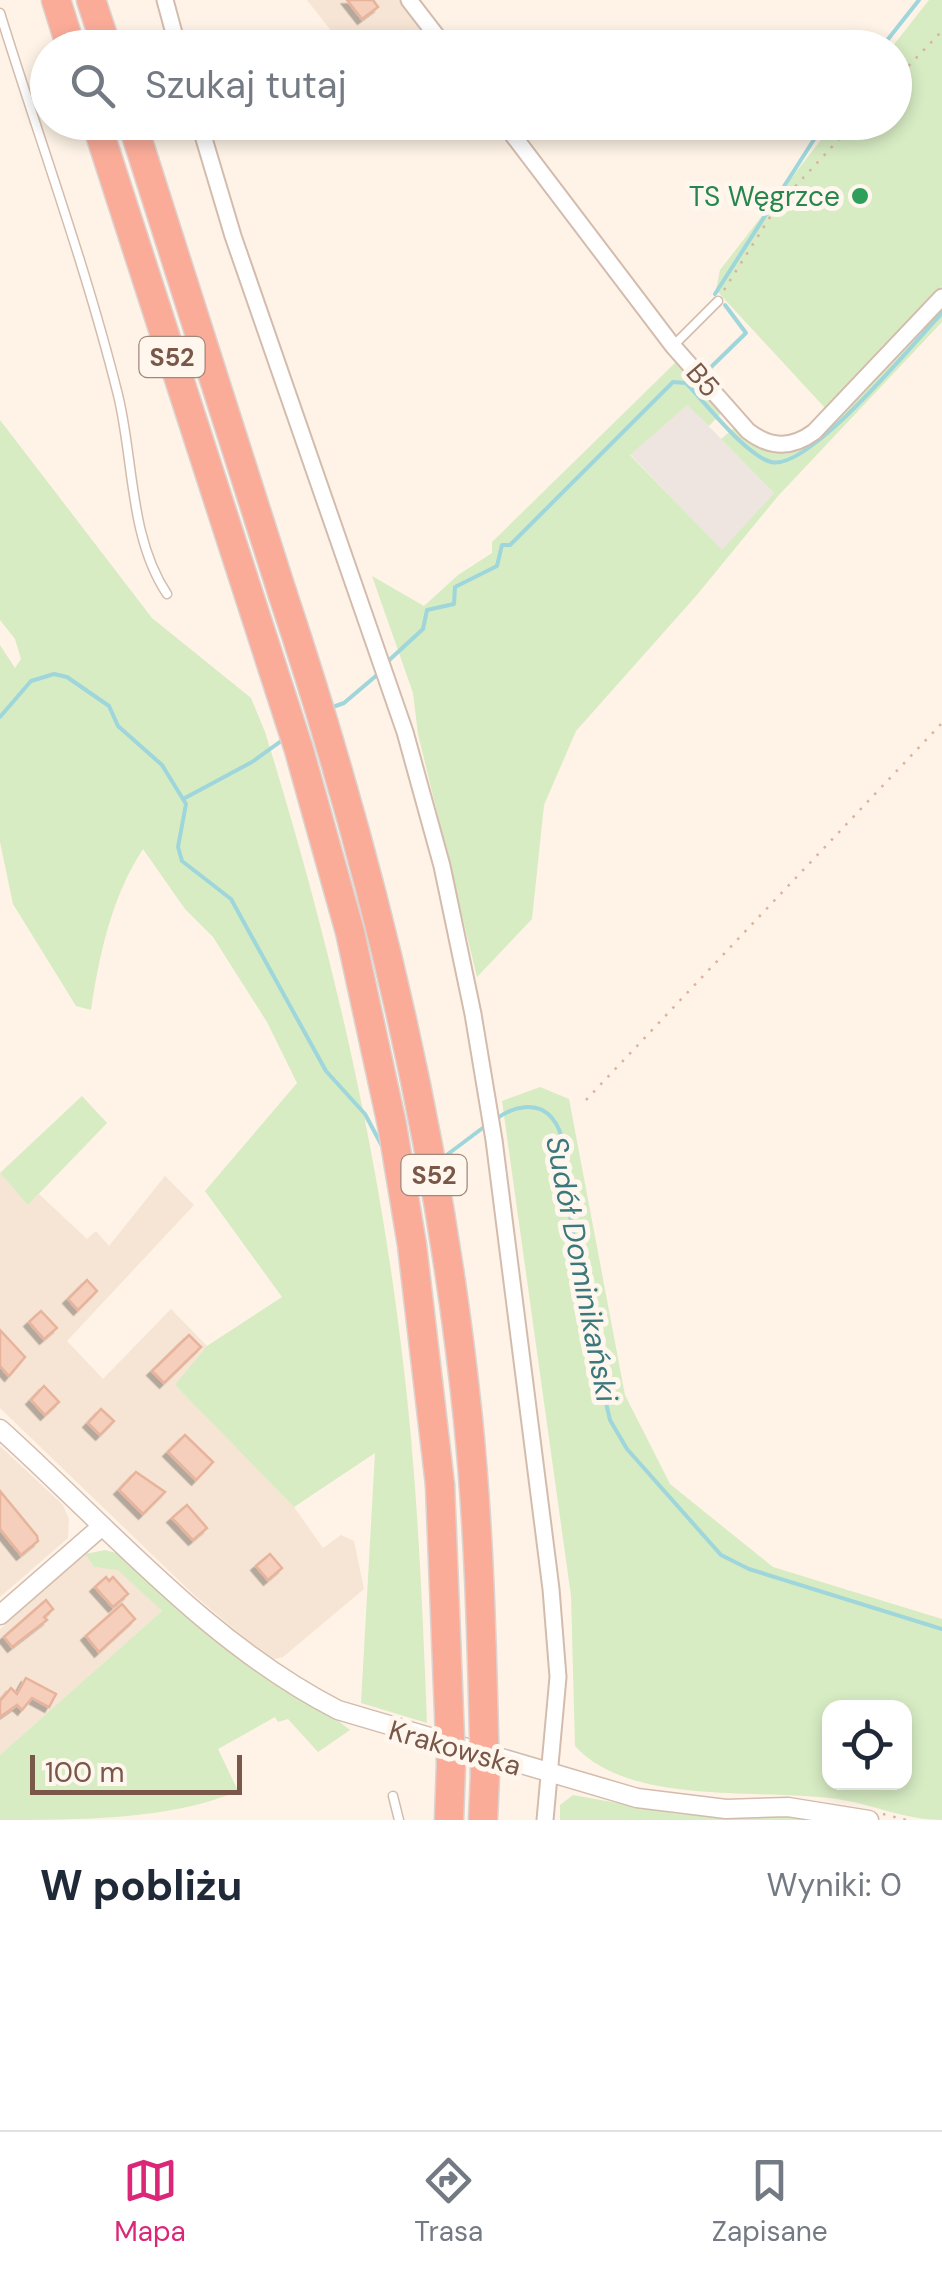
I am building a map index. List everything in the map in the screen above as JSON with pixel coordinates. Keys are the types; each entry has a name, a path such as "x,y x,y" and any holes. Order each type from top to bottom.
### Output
{"highway":[{"path":"56,0 65,30"},
{"path":"90,0 100,30"},
{"name":"S52","path":"102,140 326,840 392,1125 422,1314 437,1453 451,1764 449,1820"},
{"name":"S52","path":"138,140 368,868 409,1040 440,1209 476,1519 483,1820"}],"street":[{"path":"165,0 173,30"},
{"path":"409,0 432,30"},
{"path":"205,140 233,236 381,656 442,866 490,1112 557,1660 546,1820"},
{"name":"B5","path":"517,140 674,346 748,431 770,444 790,445 814,432 942,297"},
{"name":"Krakowska","path":"0,1429 101,1527 224,1635 301,1691 358,1719 547,1775 674,1804 788,1807 869,1820"},
{"path":"0,1615 101,1527"}],"lane":[{"path":"0,13 30,110"},
{"path":"39,140 114,380 136,508 154,575 167,594"},
{"path":"674,346 718,301"},
{"path":"393,1796 399,1820"}],"path":[{"path":"912,62 942,31"},
{"path":"718,301 777,206 838,140"},
{"path":"586,1100 942,723"}],"shaded area":[{"path":"307,0 401,0 425,30 331,30"},
{"path":"687,404 774,493 722,551 630,454"},
{"path":"0,1173 28,1205 39,1194 87,1239 96,1231 109,1246 165,1176 194,1205 67,1341 103,1379 171,1309 207,1346 176,1386 294,1507 323,1548 341,1535 354,1541 364,1589 283,1657 271,1660 194,1595 0,1408"},
{"path":"0,1446 63,1505 69,1519 68,1538 0,1597"},
{"path":"85,1554 94,1567 118,1569 162,1611 0,1755 0,1629"}],"green space":[{"name":"TS Węgrzce","path":"929,0 942,0 942,286 826,409 716,290 720,270 821,140 912,140 912,30 905,30"},
{"path":"942,305 942,322 778,496 696,596 576,731 544,805 532,919 477,977 418,734 413,693 372,576 424,606 458,575 492,553 492,542 678,360 723,411 709,426 687,405 630,455 722,550 774,493 721,439 734,428 761,448 797,451 822,432"},
{"path":"0,420 152,618 251,698 265,732 309,882 347,1035 391,1267 411,1439 427,1723 361,1703 375,1453 294,1507 175,1385 207,1346 282,1297 205,1191 297,1083 267,1022 213,937 185,909 143,849 108,926 91,1010 76,1006 13,904 0,842 0,645 15,668 21,659 15,639 0,620"},
{"path":"540,1087 569,1099 625,1395 670,1484 773,1567 942,1619 942,1820 812,1796 664,1787 599,1766 575,1746 571,1596 502,1101"},
{"path":"82,1096 107,1123 28,1205 0,1173"},
{"path":"105,1550 124,1555 350,1730 318,1752 288,1719 278,1722 275,1717 218,1749 238,1791 212,1801 123,1816 0,1820 0,1755 162,1611 118,1570 94,1567 85,1554"},
{"path":"573,1795 678,1814 737,1818 792,1813 845,1820 560,1820 560,1805"}],"building":[{"path":"347,0 373,0 378,7 362,19"},
{"path":"87,1280 97,1291 78,1310 68,1299"},
{"path":"41,1311 57,1328 44,1339 29,1322"},
{"path":"0,1330 25,1357 9,1376 0,1366"},
{"path":"189,1335 201,1347 164,1383 152,1371"},
{"path":"44,1386 59,1402 45,1415 31,1400"},
{"path":"101,1409 114,1421 100,1435 88,1423"},
{"path":"185,1435 213,1462 196,1480 168,1452"},
{"path":"136,1472 165,1492 143,1514 119,1490"},
{"path":"0,1491 37,1536 38,1541 21,1555 0,1529"},
{"path":"187,1505 207,1528 193,1540 172,1518"},
{"path":"270,1554 282,1568 268,1580 256,1566"},
{"path":"106,1577 109,1581 113,1577 128,1594 113,1607 95,1587"},
{"path":"46,1600 53,1609 44,1617 47,1620 12,1647 4,1637"},
{"path":"122,1604 135,1619 99,1652 86,1636"},
{"path":"26,1678 56,1694 49,1707 32,1698 22,1710 17,1705 0,1717 0,1701 11,1688 17,1694"}],"waterway":[{"path":"895,30 919,0"},
{"path":"715,294 814,140"},
{"path":"709,369 746,333 725,305"},
{"path":"386,663 423,629 427,610 454,604 455,587 497,566 502,545 510,545 673,382 686,383 749,449 771,462 788,460 834,427 942,313"},
{"name":"Sudół Dominikański","path":"0,717 31,681 54,674 67,677 109,706 118,726 162,765 186,804 178,847 182,861 231,899 326,1071 365,1114 382,1146"},
{"path":"330,708 344,703 377,675"},
{"path":"185,798 252,762 284,739"},
{"name":"Sudół Dominikański","path":"496,1119 509,1111 532,1107 546,1112 558,1127 599,1369 610,1420 627,1449 721,1555 749,1569 942,1629"},
{"name":"Sudół Dominikański","path":"440,1160 488,1124"}],"place":[{"name":"TS Węgrzce","path":"860,196"}]}
